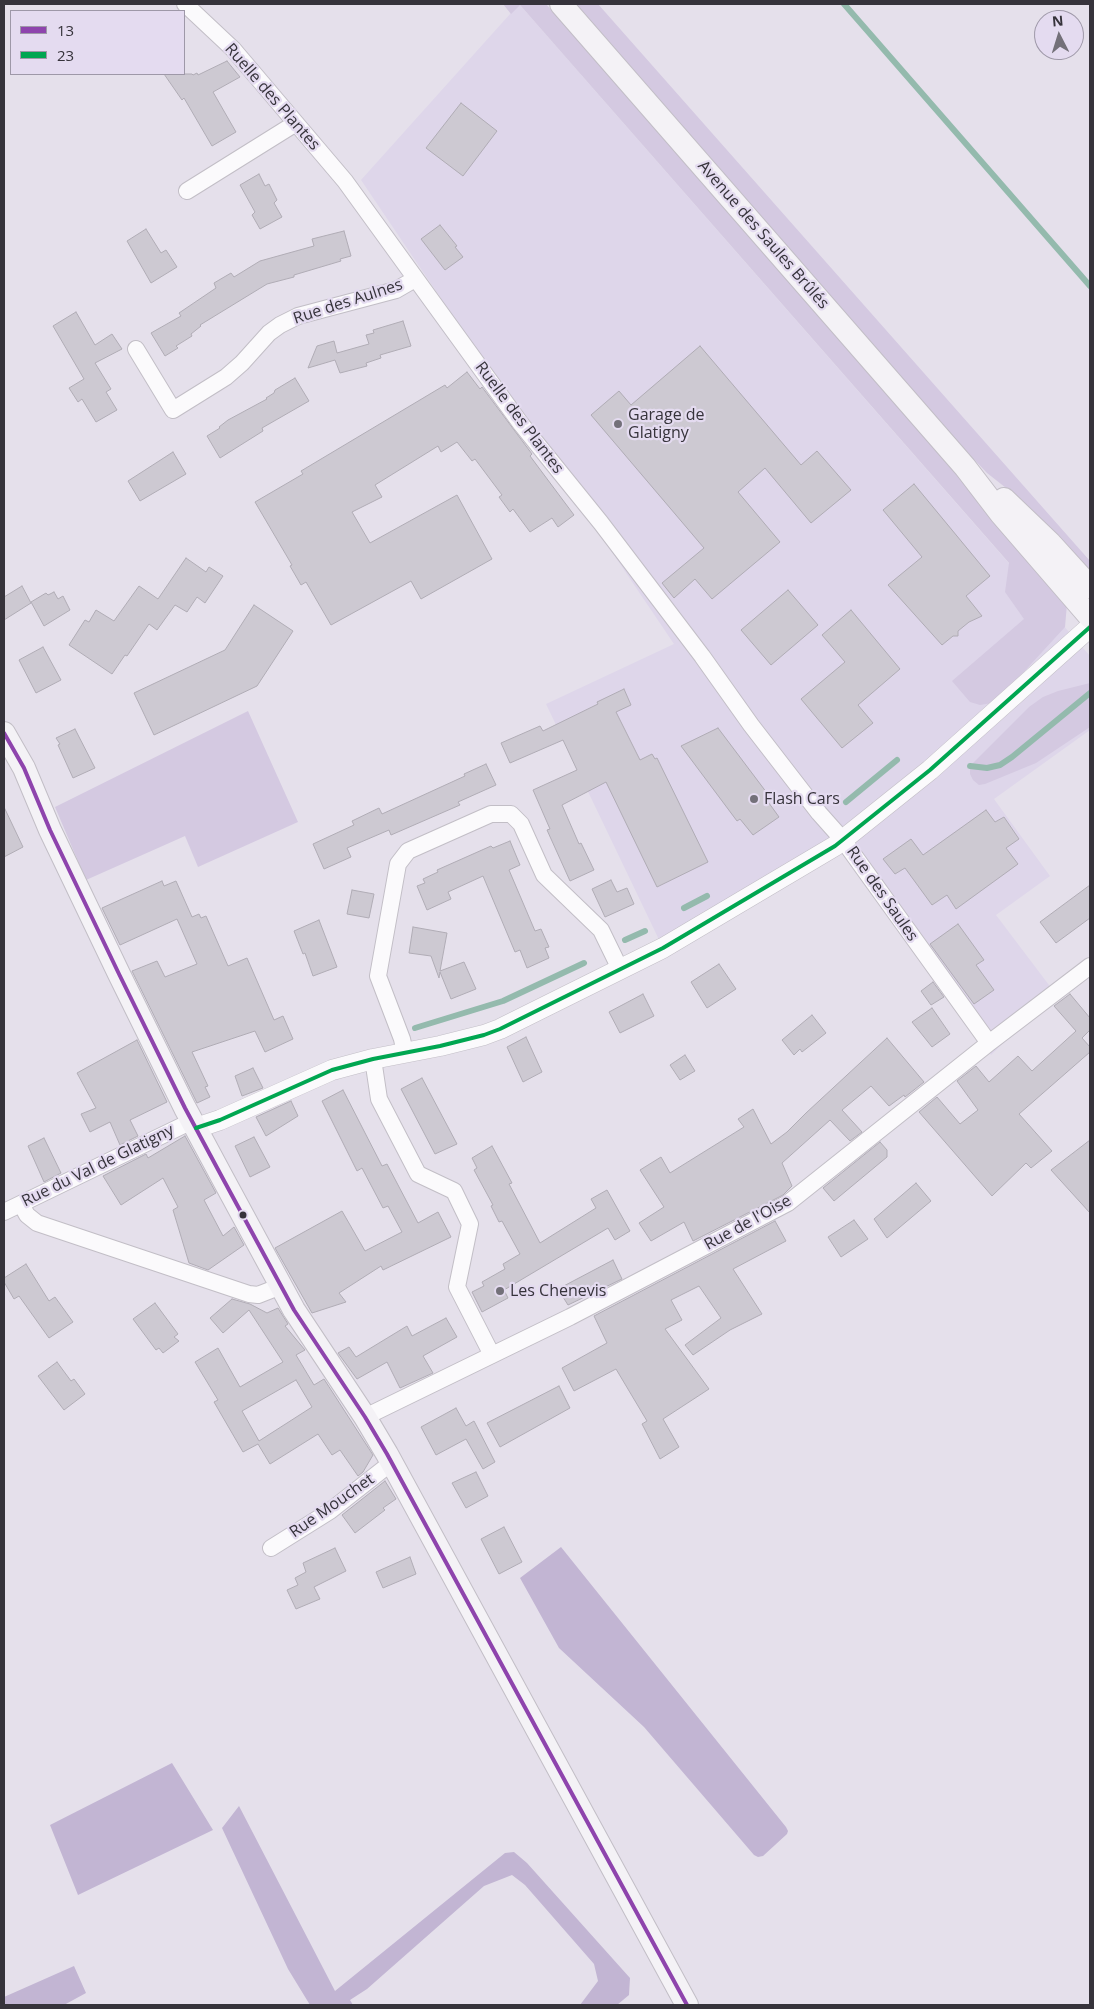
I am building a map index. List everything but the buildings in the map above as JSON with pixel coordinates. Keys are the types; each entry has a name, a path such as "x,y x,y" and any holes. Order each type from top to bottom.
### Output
{"main road":[{"name":"Avenue des Saules Brûlés","path":"561,4 965,467 1007,521 1090,617"},
{"name":"Avenue des Saules Brûlés","path":"965,467 1027,520 1090,587"},
{"path":"4,733 24,768 36,800 99,934 194,1125 294,1310 365,1417 391,1463 687,2005"}],"street":[{"name":"Ruelle des Plantes","path":"185,4 232,49 345,180 522,424 601,523 702,656 751,725 819,813 843,840"},
{"path":"187,191 296,123"},
{"name":"Rue des Aulnes","path":"136,349 173,410 226,377 242,363 269,332 280,325 298,316 396,290 415,278"},
{"name":"Rue des Saules","path":"989,1043 843,840 930,770 1090,627"},
{"path":"405,1053 378,976 398,864 408,852 491,814 511,814 521,824 544,876 601,930 620,969"},
{"path":"194,1125 220,1120 332,1070 484,1036 500,1029 663,948 824,854 843,840"},
{"name":"Rue de l'Oise","path":"365,1417 570,1317 788,1203 989,1043 1090,966"},
{"path":"372,1060 378,1098 418,1174 454,1191 470,1224 457,1287 492,1355"},
{"name":"Rue du Val de Glatigny","path":"4,1212 194,1125"},
{"path":"21,1204 27,1215 36,1223 249,1294 258,1295 281,1286"},
{"name":"Rue Mouchet","path":"271,1548 330,1511 391,1463"}],"shaded area":[{"path":"503,4 546,4 1048,577 1067,604 1065,627 1009,688 992,703 980,705 970,702 952,681 1024,619 1005,592 1009,563 520,5 511,14"},
{"path":"519,4 1090,656 1090,730 994,799 1050,876 996,915 1055,993 991,1055 843,840 663,948 546,704 674,644 361,180"},
{"path":"576,4 598,4 1090,561 1090,579 1015,495 987,473 965,450"},
{"path":"1090,683 1090,727 1036,763 985,784 979,785 973,780 970,774 970,766 1029,707 1043,697 1058,691"},
{"path":"248,711 298,822 198,867 185,836 86,880 55,807"},
{"path":"561,1547 786,1827 787,1834 763,1856 758,1857 754,1855 644,1727 559,1648 520,1578"},
{"path":"172,1763 213,1830 78,1895 50,1825"},
{"path":"239,1806 335,1991 505,1853 514,1852 527,1863 630,1978 629,1995 617,2005 580,2005 598,1981 594,1964 525,1885 512,1875 484,1886 367,1989 350,2000 353,2005 310,2005 288,1969 222,1828"},
{"path":"74,1966 86,1993 64,2005 4,2005 4,1997"}],"waterway":[{"path":"844,4 1090,286"},
{"path":"970,766 987,768 1000,765 1090,693"},
{"path":"846,802 897,760"},
{"path":"684,908 707,896"},
{"path":"625,940 645,931"},
{"path":"415,1028 503,1001 584,963"}],"transit line":[{"name":"23","path":"196,1128 220,1120 332,1070 373,1059 440,1046 500,1029 663,948 835,846 930,770 1090,627"},
{"name":"13","path":"4,733 24,768 50,830 119,974 185,1108 222,1177 294,1310 365,1417 387,1454 687,2005"}],"place":[{"name":"Garage de Glatigny","path":"618,424"},
{"name":"Flash Cars","path":"754,799"},
{"name":"Les Chenevis","path":"500,1291"}]}
